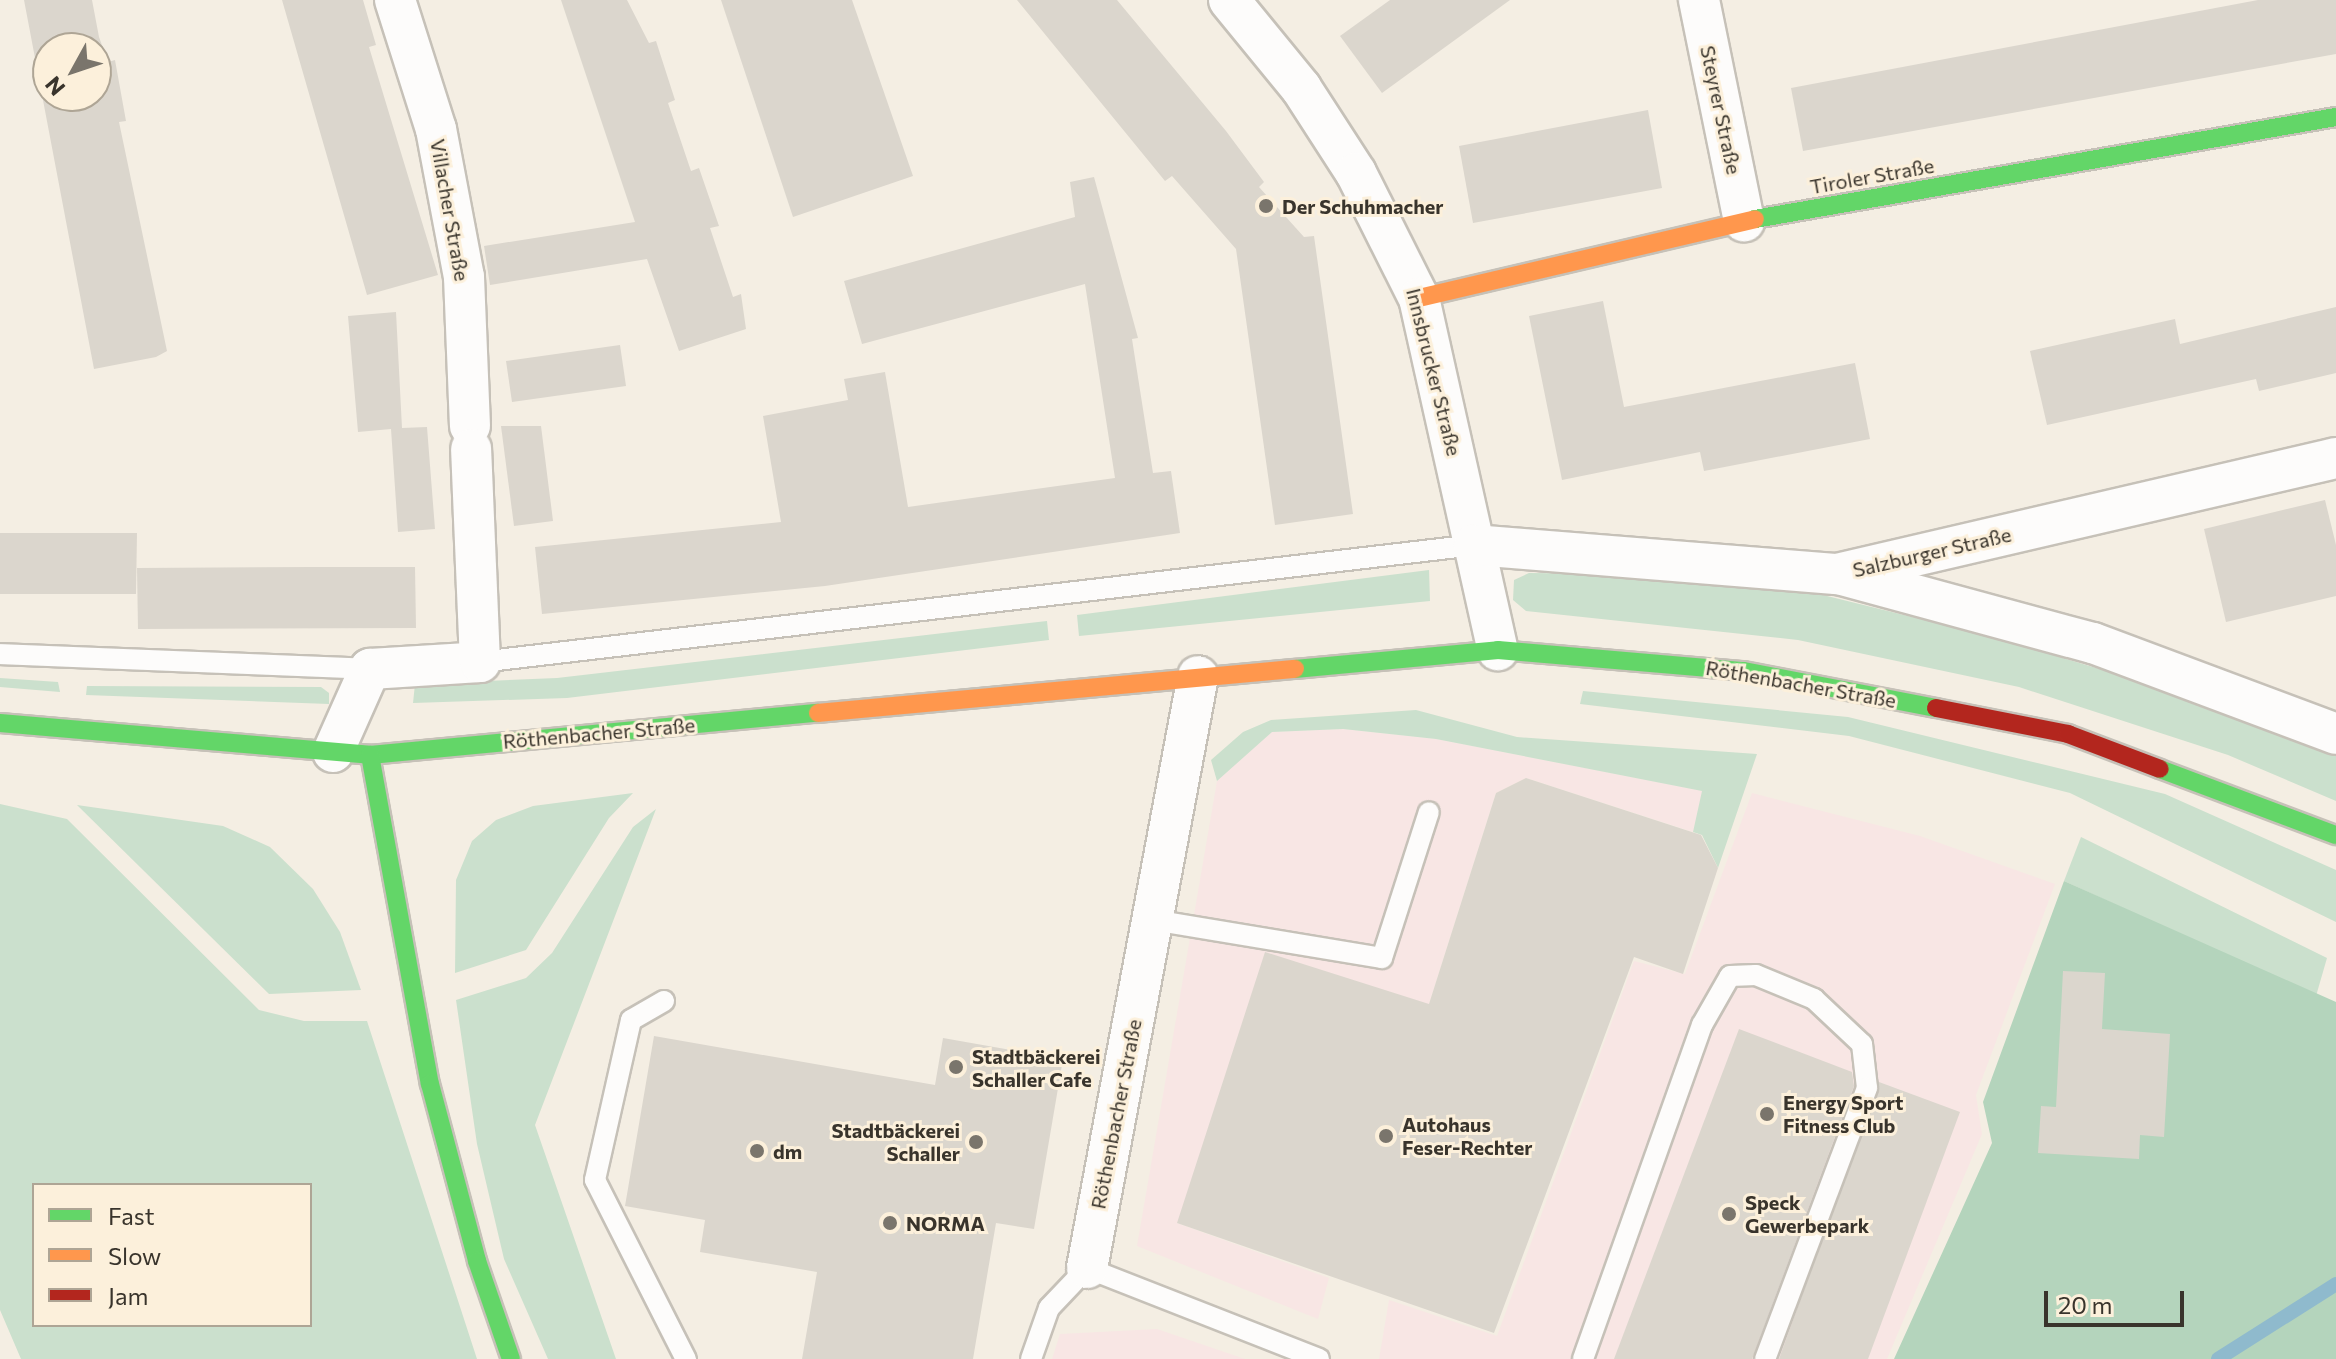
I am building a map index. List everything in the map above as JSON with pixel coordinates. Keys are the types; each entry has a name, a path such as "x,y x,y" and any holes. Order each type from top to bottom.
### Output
{"main road":[{"name":"Tiroler Straße","path":"1419,298 1744,221 2336,117"},
{"name":"Röthenbacher Straße","path":"0,723 351,753 1498,650 1744,671 2068,734 2336,835"},
{"path":"351,753 430,1084 477,1261 511,1359"}],"street":[{"name":"Villacher Straße","path":"395,0 436,129 464,277 480,662"},
{"name":"Innsbrucker Straße","path":"1229,0 1301,88 1356,173 1419,298 1498,650"},
{"name":"Steyrer Straße","path":"1699,0 1744,221"},
{"name":"Salzburger Straße","path":"1474,545 1837,574 2336,458"},
{"path":"1837,574 2093,643 2336,734"},
{"path":"351,753 370,669 480,662"},
{"name":"Röthenbacher Straße","path":"1087,1268 1198,676"}],"lane":[{"path":"480,662 1474,545"},
{"path":"0,654 370,669"},
{"path":"1153,920 1382,958 1429,812"},
{"path":"1583,1359 1702,1025 1730,976 1756,975 1814,999 1862,1044 1867,1088 1765,1359"},
{"path":"664,1001 631,1020 595,1180 686,1359"},
{"path":"1031,1359 1049,1308 1087,1268 1319,1359"}],"shaded area":[{"path":"1343,729 1436,739 1703,791 1693,832 1526,778 1496,793 1429,1004 1177,1223 1329,1278 1318,1319 1137,1246 1217,781 1271,732"},
{"path":"1752,793 1920,836 2055,884 1976,1095 1982,1134 1887,1359 1379,1359 1389,1300 1497,1336 1634,961 1685,974"},
{"path":"1157,1329 1245,1359 1052,1359 1060,1334"}],"green space":[{"path":"1429,570 1430,601 1079,636 1077,615"},
{"path":"1529,573 1637,574 1819,594 1989,636 2243,712 2336,750 2336,801 2228,755 2019,687 1798,640 1526,611 1513,600 1514,580"},
{"path":"1047,621 1049,640 567,698 413,703 415,684 557,678"},
{"path":"0,678 58,682 60,692 0,687"},
{"path":"87,686 321,687 329,693 329,704 86,695"},
{"path":"1583,691 1848,717 2165,794 2336,870 2336,922 2070,793 1849,736 1580,704"},
{"path":"1416,710 1517,737 1757,754 1718,868 1702,835 1693,832 1702,791 1436,739 1343,729 1272,732 1217,781 1211,760 1243,732 1271,720"},
{"path":"633,793 609,818 526,950 455,973 456,880 472,841 496,820 533,806"},
{"path":"0,804 67,819 259,1010 304,1021 367,1021 477,1359 21,1359 0,1310"},
{"path":"77,805 223,826 270,847 313,889 340,932 361,990 269,994"},
{"path":"656,809 535,1125 616,1359 548,1359 504,1259 477,1144 456,1000 526,978 552,953 633,827"},
{"path":"2081,837 2327,958 2316,996 2064,881"},
{"path":"2064,881 2336,1002 2336,1359 1894,1359 1992,1143 1983,1102"}],"building":[{"path":"24,0 92,0 98,32 32,32 32,42"},
{"path":"282,0 363,0 376,45 369,47 438,275 367,295"},
{"path":"561,0 627,0 649,43 656,41 675,100 668,103 691,171 699,168 719,226 710,228 733,297 741,294 746,329 679,351 647,259 490,285 484,246 635,222"},
{"path":"721,0 852,0 913,176 793,217"},
{"path":"1017,0 1117,0 1226,131 1264,182 1259,187 1304,237 1314,236 1353,514 1275,525 1236,249 1172,176 1165,181"},
{"path":"1390,0 1510,0 1382,93 1340,36"},
{"path":"2258,0 2336,0 2336,54 1803,151 1791,88"},
{"path":"115,60 126,121 119,122 167,351 156,357 94,369 45,112 112,112 112,61"},
{"path":"1648,110 1662,188 1473,223 1459,146"},
{"path":"1094,177 1138,338 1132,339 1153,473 1171,471 1180,533 825,586 542,614 535,547 781,522 763,416 848,400 844,379 885,372 908,507 1115,478 1085,284 862,344 844,281 1075,217 1070,182"},
{"path":"1603,301 1624,407 1855,363 1870,439 1704,471 1700,452 1562,480 1529,316"},
{"path":"2336,307 2336,373 2259,391 2256,379 2047,425 2030,351 2175,319 2180,344"},
{"path":"396,312 402,428 427,427 435,529 398,532 391,429 358,432 348,316"},
{"path":"620,345 626,386 512,402 506,361"},
{"path":"501,426 541,426 553,521 514,526"},
{"path":"2325,500 2336,545 2336,596 2226,622 2204,529"},
{"path":"0,533 137,533 136,594 0,594"},
{"path":"415,567 416,628 138,629 137,568"},
{"name":"Autohaus Feser-Rechter","path":"1526,778 1701,835 1718,868 1683,974 1634,957 1494,1333 1177,1223 1265,952 1429,1004 1496,793"},
{"path":"2063,971 2105,973 2102,1029 2170,1034 2164,1137 2140,1135 2139,1159 2038,1153 2041,1106 2056,1107"},
{"name":"Speck Gewerbepark","path":"1739,1029 1852,1072 1854,1086 1752,1359 1614,1359"},
{"path":"654,1036 935,1085 943,1038 1063,1059 1034,1229 996,1223 973,1359 802,1359 817,1272 700,1252 705,1220 625,1206"},
{"path":"1879,1082 1960,1112 1868,1359 1779,1359"}],"waterway":[{"path":"2218,1359 2336,1284"}],"traffic: fast":[{"path":"1755,219 2336,117"},
{"path":"1295,669 1498,650 1744,671 1936,708"},
{"path":"0,723 370,755 818,713"},
{"path":"370,755 430,1084 477,1261 511,1359"},
{"path":"2160,769 2336,835"}],"traffic: slow":[{"path":"1419,298 1755,219"},
{"path":"818,713 1295,669"}],"traffic: jam":[{"path":"1936,708 2068,734 2160,769"}],"place":[{"name":"Der Schuhmacher","path":"1266,206"},
{"name":"Stadtbäckerei Schaller Cafe","path":"956,1067"},
{"name":"Energy Sport Fitness Club","path":"1767,1114"},
{"name":"Autohaus Feser-Rechter","path":"1386,1136"},
{"name":"Stadtbäckerei Schaller","path":"976,1142"},
{"name":"dm","path":"757,1151"},
{"name":"Speck Gewerbepark","path":"1729,1214"},
{"name":"NORMA","path":"890,1223"}]}
